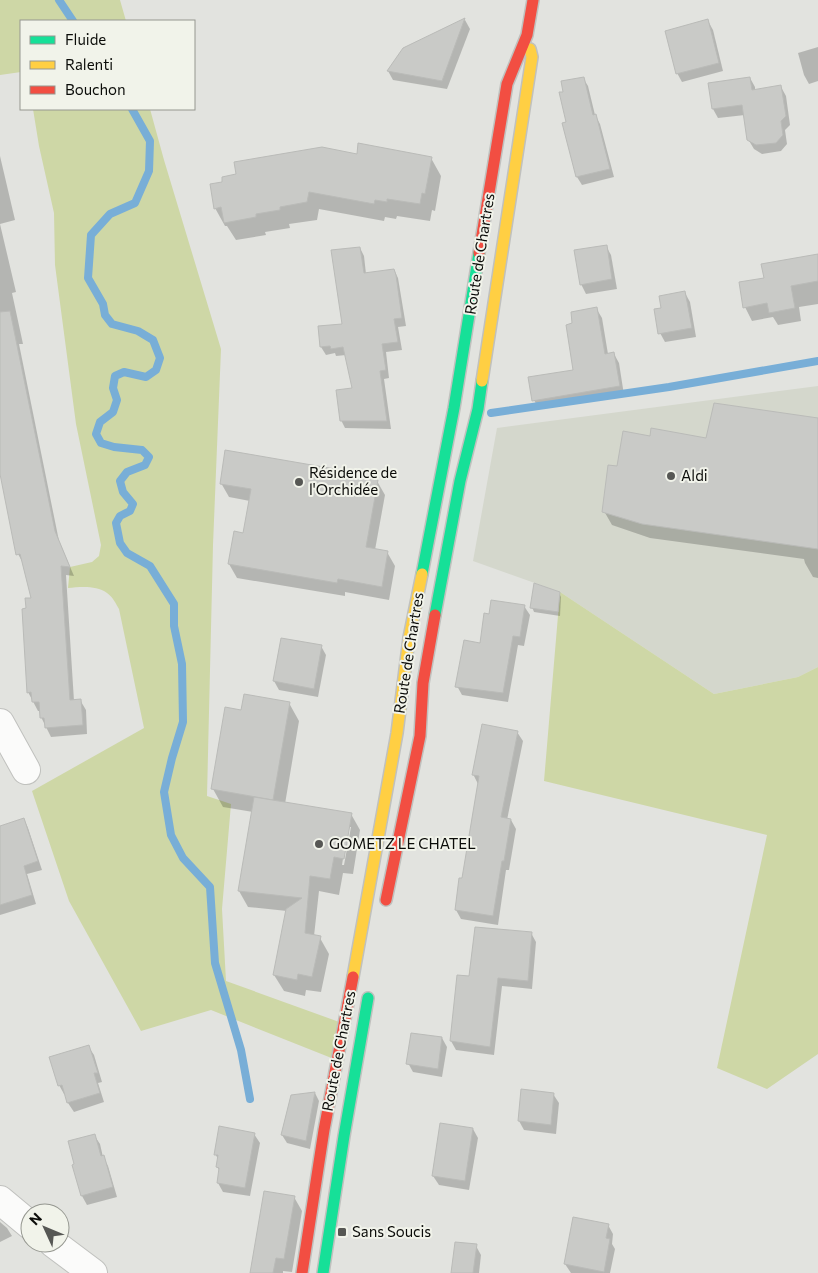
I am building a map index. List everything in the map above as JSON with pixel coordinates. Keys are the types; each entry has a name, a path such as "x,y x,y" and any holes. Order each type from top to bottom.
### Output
{"main road":[{"name":"Route de Chartres","path":"302,1273 324,1130 396,743 409,638 454,408 508,84 527,35 533,0"},
{"name":"Route de Chartres","path":"383,915 420,736 423,684 446,550 460,481 478,409 532,57 527,35"},
{"name":"Route de Chartres","path":"323,1273 369,991"}],"street":[{"path":"0,723 26,770"},
{"path":"0,1200 20,1217"},
{"path":"67,1253 93,1273"}],"shaded area":[{"path":"818,386 818,667 798,677 714,694 560,592 473,561 497,428"}],"green space":[{"path":"0,0 120,0 126,20 20,20 20,72 0,75"},
{"path":"33,110 150,110 221,349 213,545 207,796 231,804 222,909 226,981 342,1023 334,1059 211,1010 141,1031 69,901 32,791 144,728 119,609 111,596 103,590 88,587 68,588 70,567 92,562 99,556 101,545 76,424 55,265 54,213"},
{"path":"560,592 714,694 798,677 818,667 818,1054 767,1089 717,1068 767,835 544,781"}],"building":[{"path":"465,18 442,81 387,71 403,48"},
{"path":"708,19 719,63 676,74 665,31"},
{"path":"584,77 593,115 596,114 610,169 576,177 562,123 566,122 559,92 563,92 561,81"},
{"path":"750,77 752,90 781,85 786,116 781,121 783,135 776,143 756,145 747,140 742,105 712,109 708,83"},
{"path":"358,143 432,157 425,194 422,193 420,204 387,199 387,202 375,200 374,204 309,192 307,202 280,207 280,210 256,214 256,217 224,223 221,207 214,209 210,184 222,182 222,177 236,174 234,162 322,147 357,154"},
{"path":"607,245 612,279 580,285 574,250"},
{"path":"360,247 364,273 394,269 396,275 402,318 394,319 398,342 382,344 386,370 380,371 387,421 340,421 336,390 352,388 343,347 331,349 330,346 320,347 318,326 342,324 331,250"},
{"path":"818,254 818,281 791,286 795,308 769,313 767,303 743,308 739,282 764,278 761,264"},
{"path":"685,291 692,328 658,334 654,309 661,308 659,296"},
{"path":"597,307 605,354 614,352 620,386 532,401 528,377 573,370 566,325 572,323 571,312"},
{"path":"10,311 55,531 70,567 61,566 70,700 81,699 83,725 45,728 44,718 40,718 39,702 32,702 31,692 27,693 22,609 26,608 25,598 31,598 20,554 16,555 0,474 0,312"},
{"path":"714,403 818,418 818,549 642,524 602,512 608,465 617,466 623,431 650,436 651,428 706,438"},
{"path":"225,450 335,469 334,472 378,480 366,547 388,551 382,587 338,579 337,583 228,564 234,531 243,533 251,489 220,484"},
{"path":"534,583 560,592 558,612 530,608"},
{"path":"491,600 525,605 520,637 513,636 503,693 455,687 464,640 480,643 484,613 489,614"},
{"path":"281,638 322,645 314,689 273,681"},
{"path":"244,694 290,702 273,800 211,789 225,707 241,710"},
{"path":"482,724 518,731 501,817 511,819 493,916 455,910 459,878 462,878 479,776 472,775"},
{"path":"254,797 352,813 344,859 334,857 330,879 310,876 305,933 321,936 312,977 298,974 297,980 273,975 286,909 302,898 238,891"},
{"path":"24,818 38,861 24,866 32,895 0,905 0,826"},
{"path":"475,927 532,932 528,981 498,978 490,1047 450,1041 457,975 469,976"},
{"path":"411,1033 442,1037 438,1069 406,1064"},
{"path":"89,1045 98,1073 94,1073 100,1093 67,1103 62,1085 58,1086 49,1057"},
{"path":"521,1089 554,1093 551,1125 518,1121"},
{"path":"315,1092 306,1141 281,1135 291,1095"},
{"path":"440,1123 473,1128 465,1181 432,1176"},
{"path":"219,1126 255,1133 245,1188 217,1183 219,1168 216,1167 218,1155 214,1155"},
{"path":"95,1134 101,1156 104,1155 113,1187 81,1196 72,1165 74,1164 68,1141"},
{"path":"264,1191 295,1196 284,1259 276,1258 273,1273 250,1273"},
{"path":"573,1217 609,1224 606,1238 610,1239 604,1272 564,1264"},
{"path":"455,1242 477,1244 473,1273 451,1273"}],"waterway":[{"path":"59,0 72,20"},
{"path":"133,110 150,141 149,171 135,203 110,214 91,235 88,278 103,304 105,315 112,324 138,331 153,340 160,358 156,370 146,377 124,372 115,376 113,388 117,400 113,412 100,422 96,434 101,443 114,447 142,450 149,457 145,465 127,472 120,481 123,492 133,504 130,511 120,516 116,523 120,543 127,553 150,566 174,604 174,626 182,664 183,722 164,792 171,835 183,858 210,887 215,963 241,1050 250,1099"},
{"path":"491,413 669,387 818,361"}],"traffic: fast":[{"path":"422,574 454,408 479,253"},
{"path":"435,615 460,481 478,409 482,381"},
{"path":"323,1273 368,998"}],"traffic: slow":[{"path":"482,381 532,57 530,49"},
{"path":"353,977 397,733 409,638 422,574"}],"traffic: jam":[{"path":"479,253 507,84 527,35 533,0"},
{"path":"386,900 420,736 423,683 435,615"},
{"path":"302,1273 324,1130 353,977"}],"place":[{"name":"Aldi","path":"671,476"},
{"name":"Résidence de l'Orchidée","path":"299,482"},
{"name":"GOMETZ LE CHATEL","path":"319,844"},
{"name":"Sans Soucis","path":"342,1232"}]}
